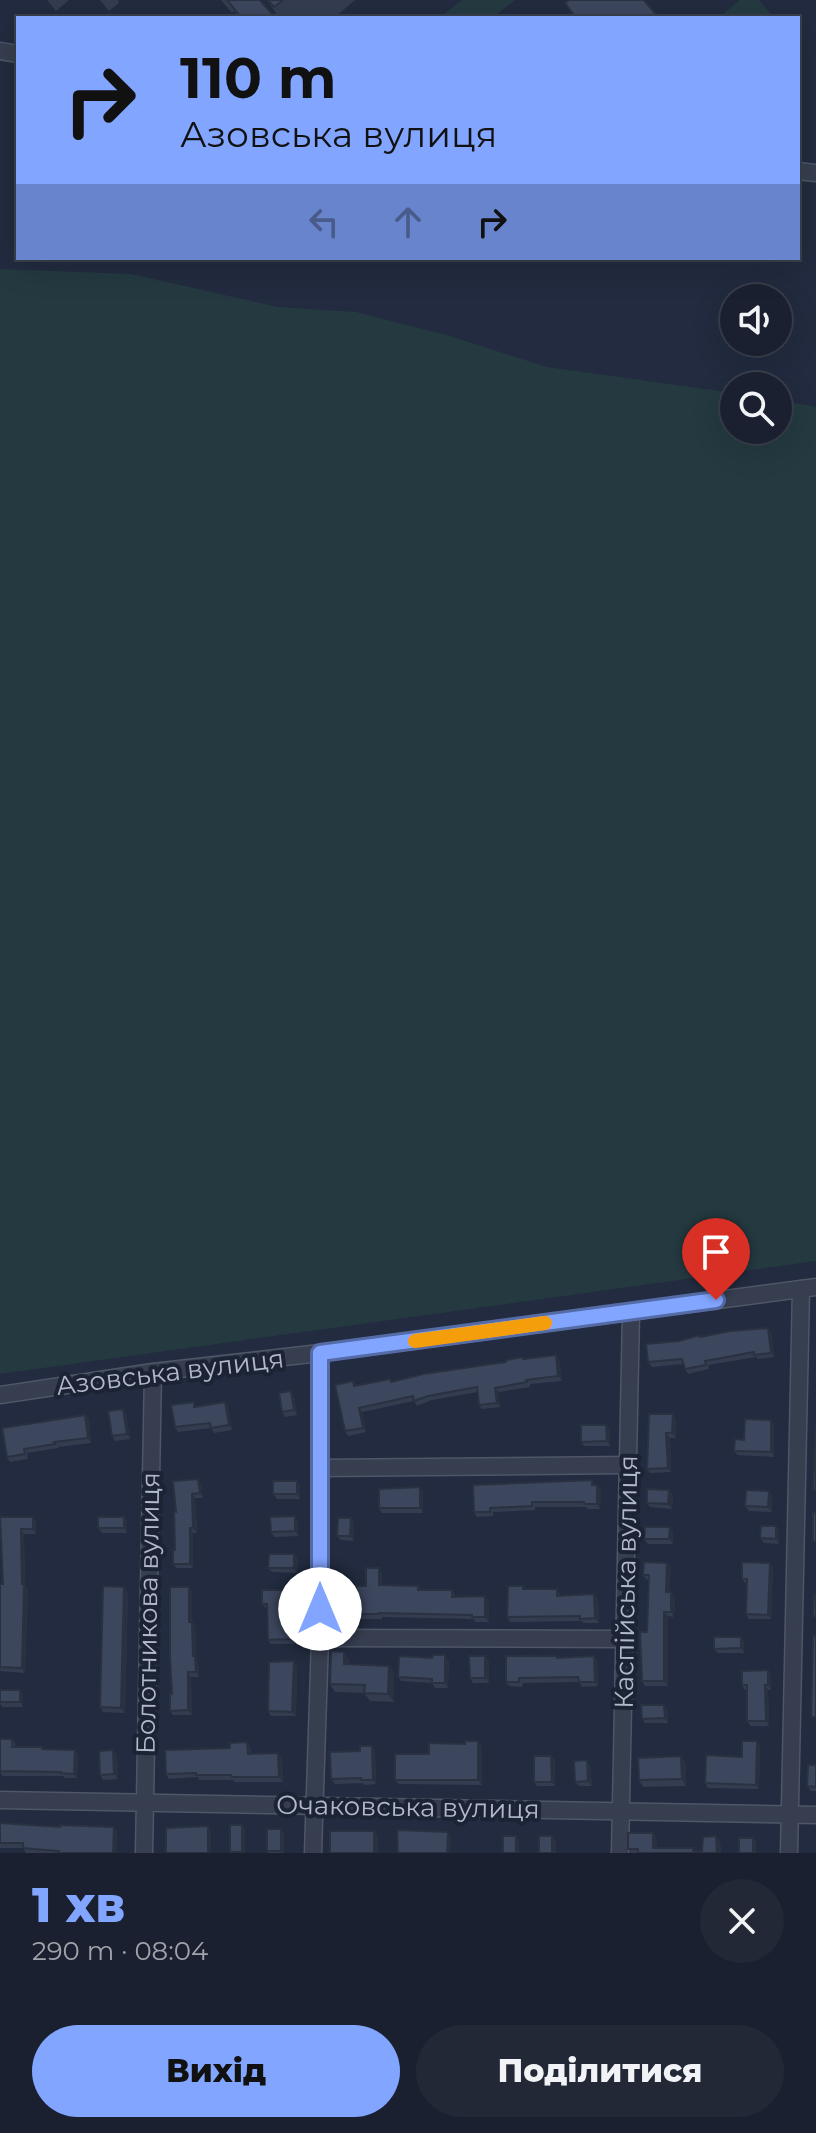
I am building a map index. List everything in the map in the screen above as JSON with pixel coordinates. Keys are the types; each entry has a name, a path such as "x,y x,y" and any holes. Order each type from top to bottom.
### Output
{"street":[{"name":"Азовська вулиця","path":"0,1395 153,1372 809,1288"},
{"path":"789,1853 809,1288"},
{"name":"Каспійська вулиця","path":"620,1853 631,1312"},
{"path":"313,1853 320,1638 320,1353"},
{"name":"Болотникова вулиця","path":"144,1853 153,1372"},
{"path":"320,1468 628,1465"},
{"path":"320,1638 625,1639"},
{"name":"Очаковська вулиця","path":"0,1800 816,1815"}],"green space":[{"path":"462,0 515,0 495,16 442,16"},
{"path":"740,0 759,0 772,16 720,16"},
{"path":"0,269 131,274 278,307 356,312 450,336 547,367 720,391 720,444 792,444 792,403 816,407 816,1261 0,1374"}],"building":[{"path":"227,0 260,0 272,14 270,16 240,16"},
{"path":"268,0 283,0 274,7"},
{"path":"569,0 644,0 657,16 575,16 565,3"},
{"path":"768,1328 771,1353 754,1355 754,1352 705,1361 706,1365 685,1369 682,1359 648,1362 646,1344"},
{"path":"556,1355 558,1376 495,1388 497,1403 479,1405 477,1387 414,1401 413,1396 359,1408 363,1428 345,1431 335,1385 353,1381 354,1386 390,1379 391,1382 523,1357"},
{"path":"291,1391 294,1410 282,1412 279,1393"},
{"path":"194,1402 194,1407 225,1402 229,1425 211,1428 210,1423 175,1427 171,1405"},
{"path":"123,1409 127,1434 112,1436 108,1411"},
{"path":"649,1414 673,1414 672,1433 666,1433 668,1468 647,1469"},
{"path":"85,1415 88,1438 24,1449 25,1454 7,1457 2,1428"},
{"path":"745,1419 771,1420 771,1452 734,1451 735,1439 744,1440"},
{"path":"581,1425 606,1425 607,1441 581,1442"},
{"path":"816,1426 816,1490 813,1490"},
{"path":"198,1479 200,1493 192,1494 190,1564 173,1564 176,1512 173,1481"},
{"path":"592,1480 592,1485 597,1485 597,1504 532,1502 532,1506 474,1512 473,1485"},
{"path":"273,1481 297,1481 297,1494 273,1494"},
{"path":"420,1487 420,1508 379,1508 379,1489"},
{"path":"647,1489 669,1490 668,1504 647,1503"},
{"path":"746,1490 769,1491 768,1507 745,1506"},
{"path":"813,1513 816,1513 816,1541 813,1541"},
{"path":"295,1516 295,1531 271,1532 270,1517"},
{"path":"0,1517 33,1517 33,1529 21,1529 24,1584 22,1668 0,1667 0,1584 3,1584"},
{"path":"98,1517 124,1517 124,1528 98,1528"},
{"path":"338,1518 351,1518 350,1536 337,1536"},
{"path":"761,1526 776,1526 776,1539 760,1538"},
{"path":"645,1527 670,1527 669,1539 644,1539"},
{"path":"269,1554 294,1554 294,1568 268,1568"},
{"path":"644,1562 667,1563 666,1592 671,1592 671,1612 664,1612 664,1681 642,1681 640,1632 647,1632 649,1575 643,1575"},
{"path":"742,1562 770,1563 768,1615 746,1614 747,1579 742,1579"},
{"path":"366,1568 379,1568 379,1585 452,1590 452,1597 485,1596 485,1617 335,1614 335,1590 356,1590 356,1586 366,1586"},
{"path":"103,1586 124,1587 121,1708 100,1707"},
{"path":"508,1586 557,1589 557,1596 594,1594 595,1618 507,1617"},
{"path":"170,1587 189,1587 189,1622 192,1622 196,1672 188,1672 188,1710 170,1711"},
{"path":"262,1590 291,1590 292,1639 268,1640 267,1604 262,1604"},
{"path":"816,1595 816,1616 813,1616"},
{"path":"813,1636 816,1636 816,1717 811,1717"},
{"path":"714,1637 741,1637 741,1648 714,1649"},
{"path":"331,1651 344,1652 344,1664 389,1666 388,1694 364,1693 365,1685 330,1684"},
{"path":"433,1655 445,1655 445,1683 398,1677 399,1656 432,1658"},
{"path":"469,1656 485,1656 485,1678 470,1678"},
{"path":"506,1656 594,1656 595,1682 579,1682 578,1677 519,1678 519,1682 506,1682"},
{"path":"294,1661 292,1712 268,1711 269,1662"},
{"path":"768,1670 768,1685 765,1685 766,1721 747,1721 747,1685 742,1685 742,1671"},
{"path":"0,1690 20,1690 20,1702 0,1702"},
{"path":"641,1705 664,1705 665,1718 642,1719"},
{"path":"0,1739 12,1739 12,1747 75,1750 74,1774 0,1771"},
{"path":"465,1741 478,1741 478,1780 395,1780 395,1754 429,1754 429,1743 465,1744"},
{"path":"742,1741 757,1741 756,1785 705,1783 706,1755 742,1757"},
{"path":"247,1742 248,1754 278,1753 279,1777 166,1774 165,1750 230,1748 230,1743"},
{"path":"360,1746 372,1746 373,1780 331,1779 330,1752 360,1751"},
{"path":"113,1750 114,1774 100,1775 99,1751"},
{"path":"534,1756 551,1756 552,1782 534,1782"},
{"path":"681,1756 682,1779 639,1780 638,1758"},
{"path":"587,1760 588,1781 575,1782 574,1761"},
{"path":"808,1765 816,1765 816,1787 807,1786"},
{"path":"0,1823 114,1827 113,1853 58,1853 23,1848 23,1843 0,1843"},
{"path":"230,1825 242,1825 242,1852 230,1852"},
{"path":"208,1826 208,1853 166,1853 166,1828"},
{"path":"267,1829 281,1829 281,1851 267,1851"},
{"path":"397,1830 448,1832 447,1853 398,1853"},
{"path":"330,1831 374,1831 374,1853 330,1853"},
{"path":"628,1833 653,1833 653,1848 693,1848 693,1851 702,1851 703,1837 716,1836 717,1853 638,1853 638,1849 628,1849"},
{"path":"503,1836 516,1836 516,1853 503,1853"},
{"path":"539,1836 552,1836 552,1853 539,1853"},
{"path":"739,1838 753,1838 753,1853 739,1853"}],"slow traffic":[{"path":"415,1341 545,1323"}],"route":[{"path":"320,1609 320,1353 716,1300"}]}
